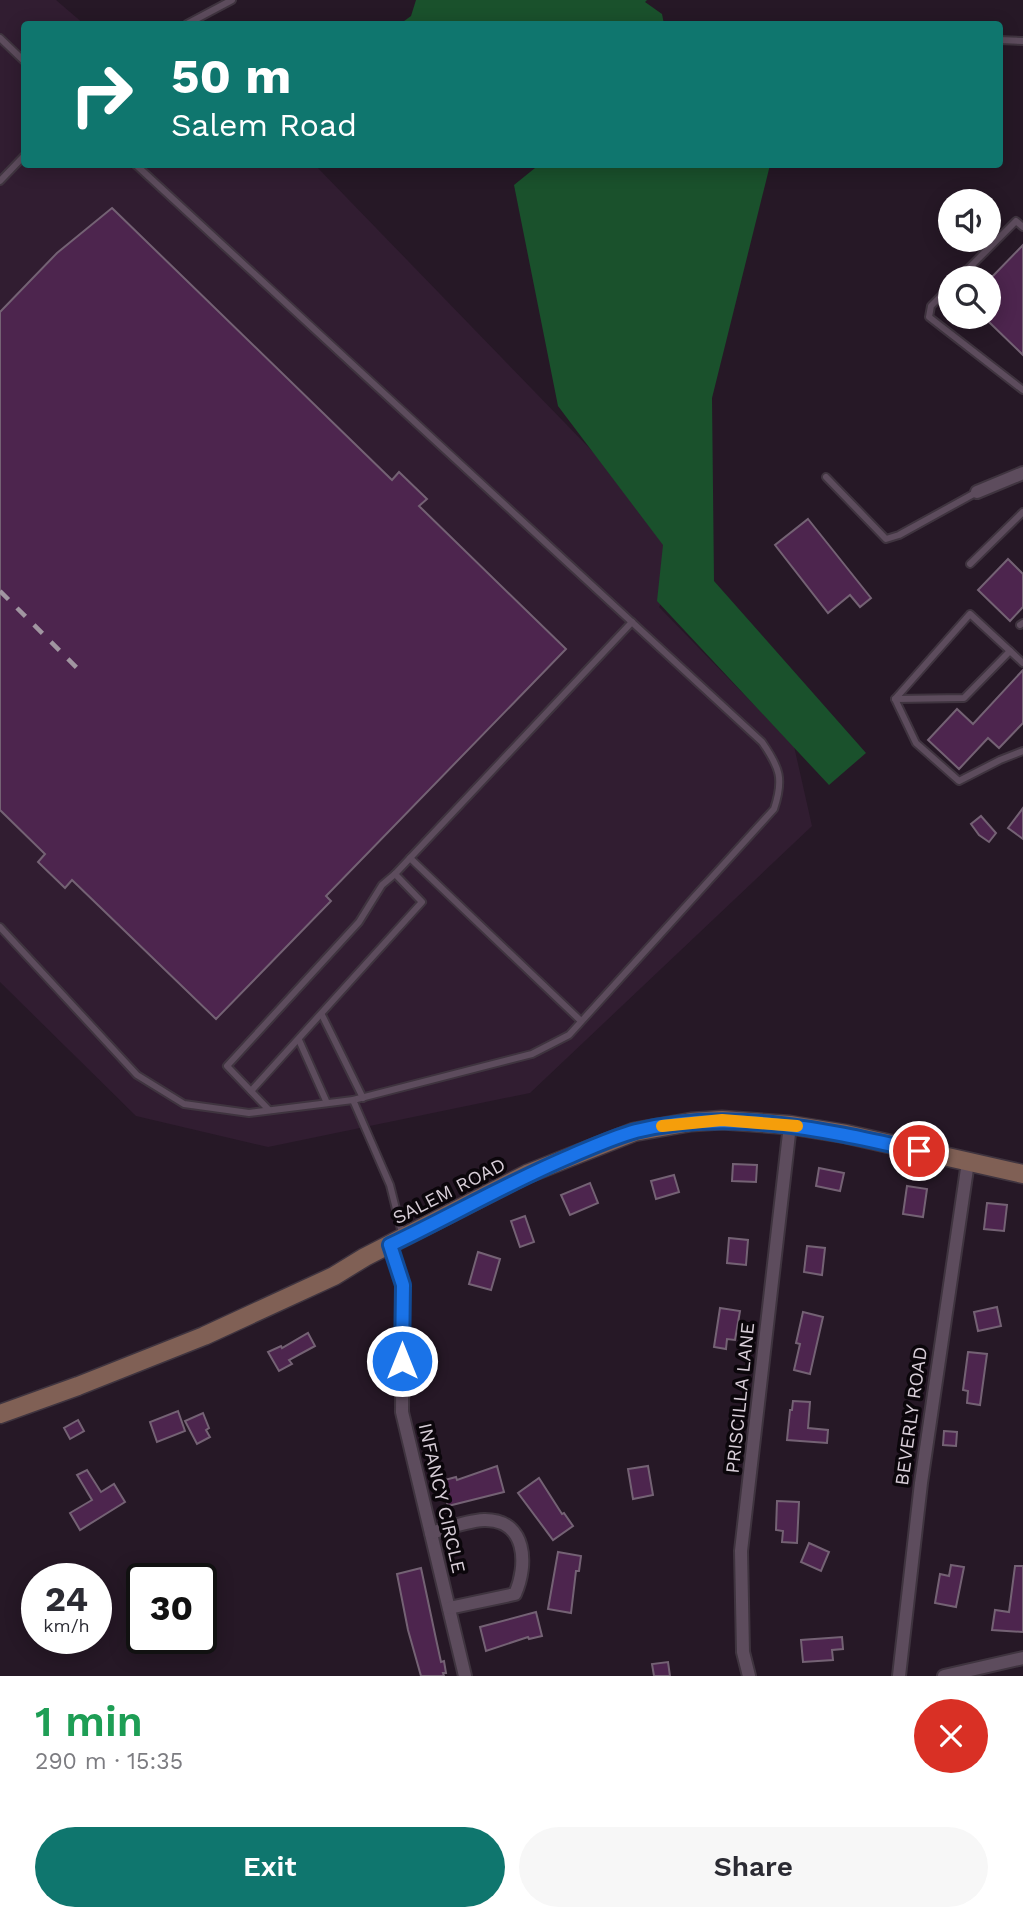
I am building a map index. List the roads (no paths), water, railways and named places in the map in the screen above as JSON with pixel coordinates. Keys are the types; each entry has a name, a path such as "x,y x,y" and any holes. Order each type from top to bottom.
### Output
{"main road":[{"name":"SALEM ROAD","path":"0,1414 204,1336 334,1276 527,1174 634,1132 691,1122 722,1120 790,1125 846,1134 1023,1174"}],"street":[{"path":"977,492 1023,473"},
{"name":"PRISCILLA LANE","path":"749,1676 743,1653 741,1551 790,1125"},
{"name":"BEVERLY ROAD","path":"899,1676 920,1483 968,1162"},
{"name":"INFANCY CIRCLE","path":"397,1242 403,1285 402,1412 465,1676"},
{"path":"430,1533 487,1520 500,1523 511,1530 519,1540 523,1552 522,1580 515,1594 449,1608"},
{"path":"944,1676 1023,1658"}],"lane":[{"path":"193,21 232,0"},
{"path":"0,38 21,58"},
{"path":"1003,40 1023,40"},
{"path":"0,181 21,159"},
{"path":"0,927 137,1075 184,1104 249,1113 354,1100 533,1054 569,1035 774,809 779,794 781,775 774,758 762,742 139,168"},
{"path":"971,266 1016,221 1023,227"},
{"path":"938,299 931,306 929,317 938,324"},
{"path":"944,329 1023,390"},
{"path":"826,477 886,539 900,535 977,492"},
{"path":"970,564 1023,512"},
{"path":"895,699 970,614 1023,663"},
{"path":"269,1110 227,1066 359,922 382,886 632,622"},
{"path":"895,699 964,698 1010,651"},
{"path":"895,699 916,743 959,781 1023,751"},
{"path":"410,858 581,1021"},
{"path":"251,1091 323,1015 422,902 395,874"},
{"path":"323,1015 363,1098"},
{"path":"299,1040 327,1103"},
{"path":"354,1100 390,1185 397,1242"}],"railway":[{"path":"0,591 82,673"}]}
